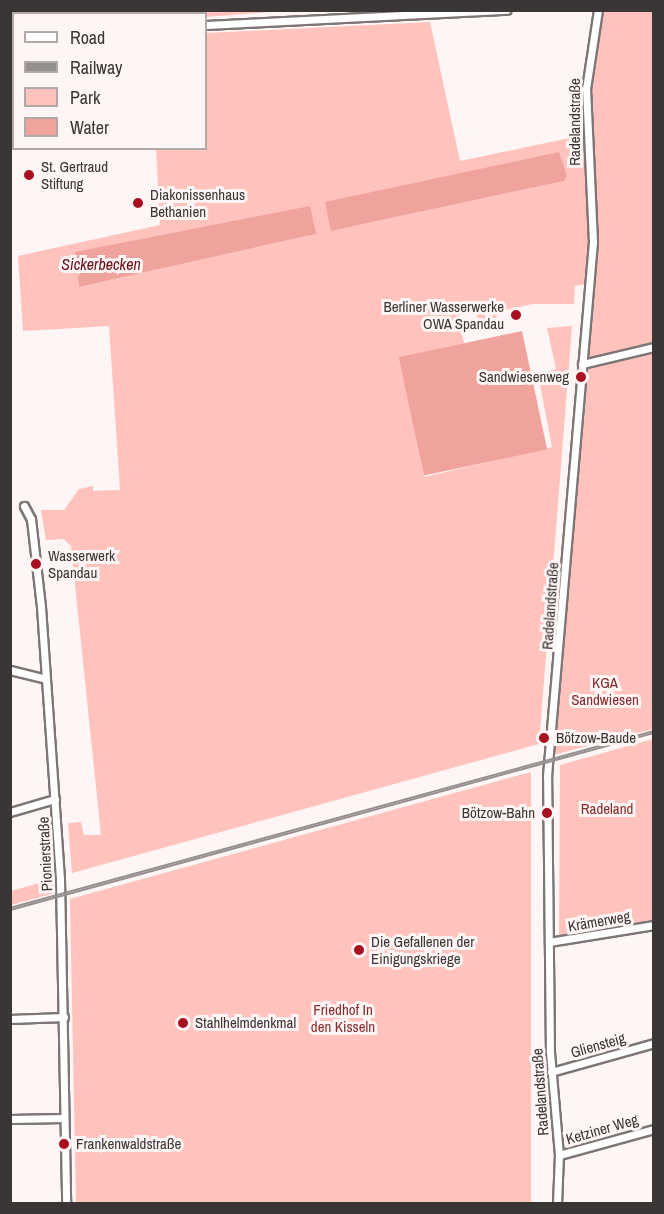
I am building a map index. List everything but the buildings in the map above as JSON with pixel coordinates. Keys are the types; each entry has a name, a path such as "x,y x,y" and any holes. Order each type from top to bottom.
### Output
{"street":[{"path":"207,25 507,10"},
{"name":"Radelandstraße","path":"557,1203 559,1155 551,1072 547,776 593,242 586,89 598,10"},
{"path":"582,364 654,346"},
{"name":"Pionierstraße","path":"24,506 31,519 34,541 55,799 64,1017 66,1203"},
{"path":"10,670 45,680"},
{"path":"10,812 55,799"},
{"name":"Krämerweg","path":"549,942 654,925"},
{"path":"10,1019 64,1017"},
{"name":"Gliensteig","path":"551,1072 654,1043"},
{"path":"10,1119 64,1118"},
{"name":"Ketziner Weg","path":"559,1155 654,1129"}],"green space":[{"path":"282,10 207,17 207,12 152,11"},
{"path":"602,11 653,11 653,342 588,358 597,242 589,93"},
{"path":"430,22 460,161 584,135 591,242 587,284 575,286 574,304 533,304 496,312 497,319 478,321 476,312 459,315 464,344 400,358 424,477 552,447 538,374 556,369 547,328 572,326 539,744 72,873 68,823 81,822 84,835 101,835 71,546 64,539 46,540 41,510 64,510 79,489 93,486 93,491 120,490 109,326 23,331 18,256 160,225 156,150 207,150 207,33","holes":["567,176 564,181 331,231","316,234 79,287 76,252"]},
{"name":"KGA Sandwiesen","path":"653,351 653,729 549,756 586,370"},
{"name":"Radeland","path":"653,739 653,921 559,938 560,765"},
{"name":"Friedhof In den Kisseln","path":"531,772 531,1203 76,1203 70,899"},
{"path":"54,879 55,893 11,905 11,891"}],"water":[{"path":"559,152 567,176 564,181 331,231 325,202"},
{"name":"Sickerbecken","path":"310,206 316,234 79,287 75,252"},
{"path":"522,331 547,449 424,476 399,357"}],"railway":[{"path":"10,909 654,732"}],"place":[{"name":"St. Gertraud Stiftung","path":"29,175"},
{"name":"Diakonissenhaus Bethanien","path":"138,203"},
{"name":"Berliner Wasserwerke OWA Spandau","path":"516,315"},
{"name":"Sandwiesenweg","path":"581,377"},
{"name":"Wasserwerk Spandau","path":"36,564"},
{"name":"Bötzow-Baude","path":"544,738"},
{"name":"Bötzow-Bahn","path":"547,813"},
{"name":"Die Gefallenen der Einigungskriege","path":"359,950"},
{"name":"Stahlhelmdenkmal","path":"183,1023"},
{"name":"Frankenwaldstraße","path":"64,1144"}]}
